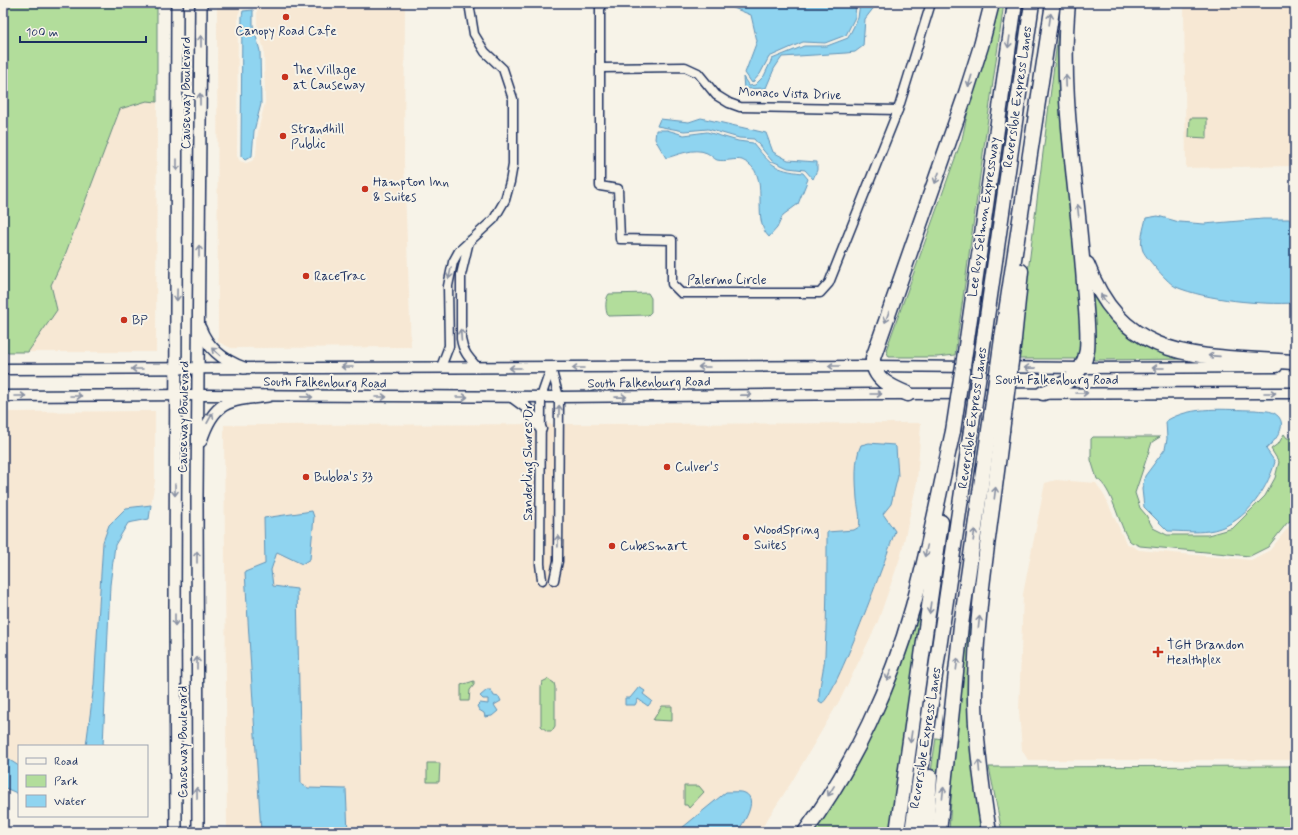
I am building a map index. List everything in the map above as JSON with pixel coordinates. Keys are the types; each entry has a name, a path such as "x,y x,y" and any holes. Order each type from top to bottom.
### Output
{"highway":[{"path":"908,394 893,388 878,376 873,366 877,344 966,93 981,46 992,3"},
{"name":"Lee Roy Selmon Expressway","path":"953,431 1015,3"},
{"name":"Reversible Express Lanes","path":"998,336 1000,219 1032,3"},
{"path":"939,832 961,625 985,430 998,336 1032,141 1053,3"},
{"path":"1043,393 1067,382 1082,368 1088,346 1082,249 1066,94 1068,3"},
{"path":"1082,249 1092,279 1106,304 1124,324 1149,341 1167,349 1193,354 1295,362"},
{"path":"926,832 928,790 937,720 985,430"},
{"path":"985,430 975,702 981,781 989,832"},
{"name":"Reversible Express Lanes","path":"912,832 985,430"},
{"path":"805,832 851,757 869,723 893,665 920,580 953,431"},
{"path":"897,832 953,431"}],"main road":[{"name":"Causeway Boulevard","path":"176,832 177,3"},
{"name":"Causeway Boulevard","path":"198,832 197,455 199,368 201,3"},
{"path":"199,326 206,342 215,351 229,361 244,368"},
{"path":"197,455 209,420 219,408 238,400 268,396"}],"street":[{"path":"441,367 448,346 449,274 453,262 459,251 469,240 494,219 505,200 513,165 513,99 503,69 485,52 474,34 469,3"},
{"name":"Palermo Circle","path":"600,3 600,186 618,189 620,239 672,240 672,284 681,293 820,293 829,284 898,110 931,3"},
{"name":"Monaco Vista Drive","path":"600,68 685,67 698,73 716,95 729,103 740,107 898,110"},
{"path":"469,240 460,275 461,339 467,357 478,368"},
{"name":"South Falkenburg Road","path":"3,369 873,366 1082,368 1295,367"},
{"path":"551,368 559,397 558,561 554,580"},
{"name":"Sanderling Shores Dr","path":"542,580 540,564 540,397 551,368"},
{"name":"South Falkenburg Road","path":"3,396 198,395 559,397 1043,393 1295,393"},
{"path":"512,397 527,408 540,429"}],"shaded area":[{"path":"217,3 405,3 404,163 411,347 231,348 218,342","holes":["252,6 257,9 257,24 264,50 265,103 258,131 256,156 252,161 246,163 240,161 237,156 238,15 241,8"]},
{"path":"1184,3 1295,3 1295,166 1186,168"},
{"path":"147,101 157,102 156,352 28,352 57,310 51,285 65,255 120,109"},
{"path":"155,411 155,481 151,505 126,508 103,542 94,685 87,745 18,745 18,765 3,756 3,412"},
{"path":"921,423 917,482 901,555 877,624 841,698 791,783 759,832 227,832 224,425"},
{"name":"TGH Brandon Healthplex","path":"1056,480 1096,483 1105,497 1126,543 1139,550 1251,560 1270,550 1290,525 1295,522 1295,760 1028,760 1022,750 1019,711 1023,594 1045,483"}],"green space":[{"path":"3,3 157,3 157,102 147,101 120,109 65,255 51,285 57,310 28,352 3,352"},
{"path":"998,3 1004,3 955,355 937,357 889,357 886,350 962,139 969,106"},
{"path":"1060,18 1063,18 1083,331 1081,359 1017,359"},
{"path":"1190,118 1207,118 1207,138 1189,137"},
{"path":"1090,281 1108,312 1198,359 1094,360 1092,358"},
{"path":"648,293 651,298 651,312 648,315 608,316 606,305 609,294"},
{"path":"1284,434 1287,438 1295,438 1295,518 1287,523 1268,547 1250,556 1140,546 1131,542 1125,534 1107,490 1097,479 1091,460 1091,439 1093,437 1160,437 1152,442 1135,493 1140,508 1146,515 1153,528 1167,535 1208,535 1233,528 1265,496 1275,478 1279,462 1271,449 1279,443"},
{"path":"918,610 921,610 914,683 891,832 812,832"},
{"path":"970,616 976,618 986,832 949,832 954,752"},
{"path":"548,679 554,683 555,687 555,726 552,731 547,731 541,726 541,687 542,682"},
{"path":"474,681 474,685 470,690 469,701 461,701 461,685"},
{"path":"662,706 672,706 672,721 653,720"},
{"path":"936,738 942,739 933,832 922,832"},
{"path":"427,763 440,763 439,782 427,782"},
{"path":"1295,766 1295,832 1002,832 989,767"},
{"path":"684,786 699,786 704,792 689,808 687,805 684,805"}],"water":[{"path":"705,3 856,3 855,17 846,35 825,43 803,42 769,57 760,74 752,83 745,73 757,41 751,15 731,7 707,7"},
{"path":"860,3 875,3 875,6 865,19 863,46 855,52 782,57 774,69 766,88 744,89 743,77 749,86 755,85 764,76 772,59 804,46 827,46 848,38 858,18"},
{"path":"253,10 253,25 260,51 261,104 254,131 252,156 245,160 241,156 242,16 243,11"},
{"path":"701,118 766,133 773,152 788,160 817,162 817,170 813,179 805,170 788,168 772,161 754,139 739,138 708,129 684,131 657,126 660,119 689,122"},
{"path":"656,130 667,130 684,135 707,132 738,141 753,143 764,157 774,165 785,170 803,173 808,179 798,204 783,215 777,228 769,237 763,229 759,185 757,175 752,166 742,160 717,160 702,151 691,151 666,158 655,139"},
{"path":"1158,216 1179,222 1204,224 1263,219 1295,219 1295,303 1235,301 1189,292 1176,287 1153,265 1143,251 1142,234 1146,218"},
{"path":"1198,410 1255,410 1272,412 1279,417 1281,422 1280,432 1266,449 1275,462 1266,485 1259,496 1242,516 1232,523 1220,528 1199,532 1168,531 1144,507 1142,489 1145,476 1165,449 1167,439 1166,421 1176,416"},
{"path":"869,443 894,445 896,447 898,476 891,504 883,514 895,531 849,652 829,695 822,703 819,701 825,655 827,609 827,532 854,530 859,527 860,516 856,486 856,464 861,445"},
{"path":"151,505 149,519 128,523 115,545 110,585 103,745 86,745 94,685 103,542 109,525 126,508"},
{"path":"312,511 314,517 310,559 302,564 277,552 271,570 273,586 297,589 301,784 308,788 346,789 348,832 261,832 245,572 265,564 264,518"},
{"path":"639,687 645,691 643,694 652,701 648,706 638,699 635,705 625,705 625,698 630,698"},
{"path":"487,690 491,690 494,696 499,697 501,701 494,705 498,711 492,716 485,717 484,713 479,710 477,706 480,703 488,704 488,699 483,699 480,696"},
{"path":"3,756 18,765 18,794 3,787"},
{"path":"726,792 745,793 749,796 750,806 748,812 743,824 737,832 677,832"}],"place":[{"name":"Canopy Road Cafe","path":"286,17"},
{"name":"The Village at Causeway","path":"285,77"},
{"name":"Strandhill Public","path":"283,136"},
{"name":"Hampton Inn & Suites","path":"365,189"},
{"name":"RaceTrac","path":"306,276"},
{"name":"BP","path":"124,320"},
{"name":"Culver's","path":"667,467"},
{"name":"Bubba's 33","path":"306,477"},
{"name":"WoodSpring Suites","path":"746,537"},
{"name":"CubeSmart","path":"612,546"},
{"name":"TGH Brandon Healthplex","path":"1158,652"}]}
